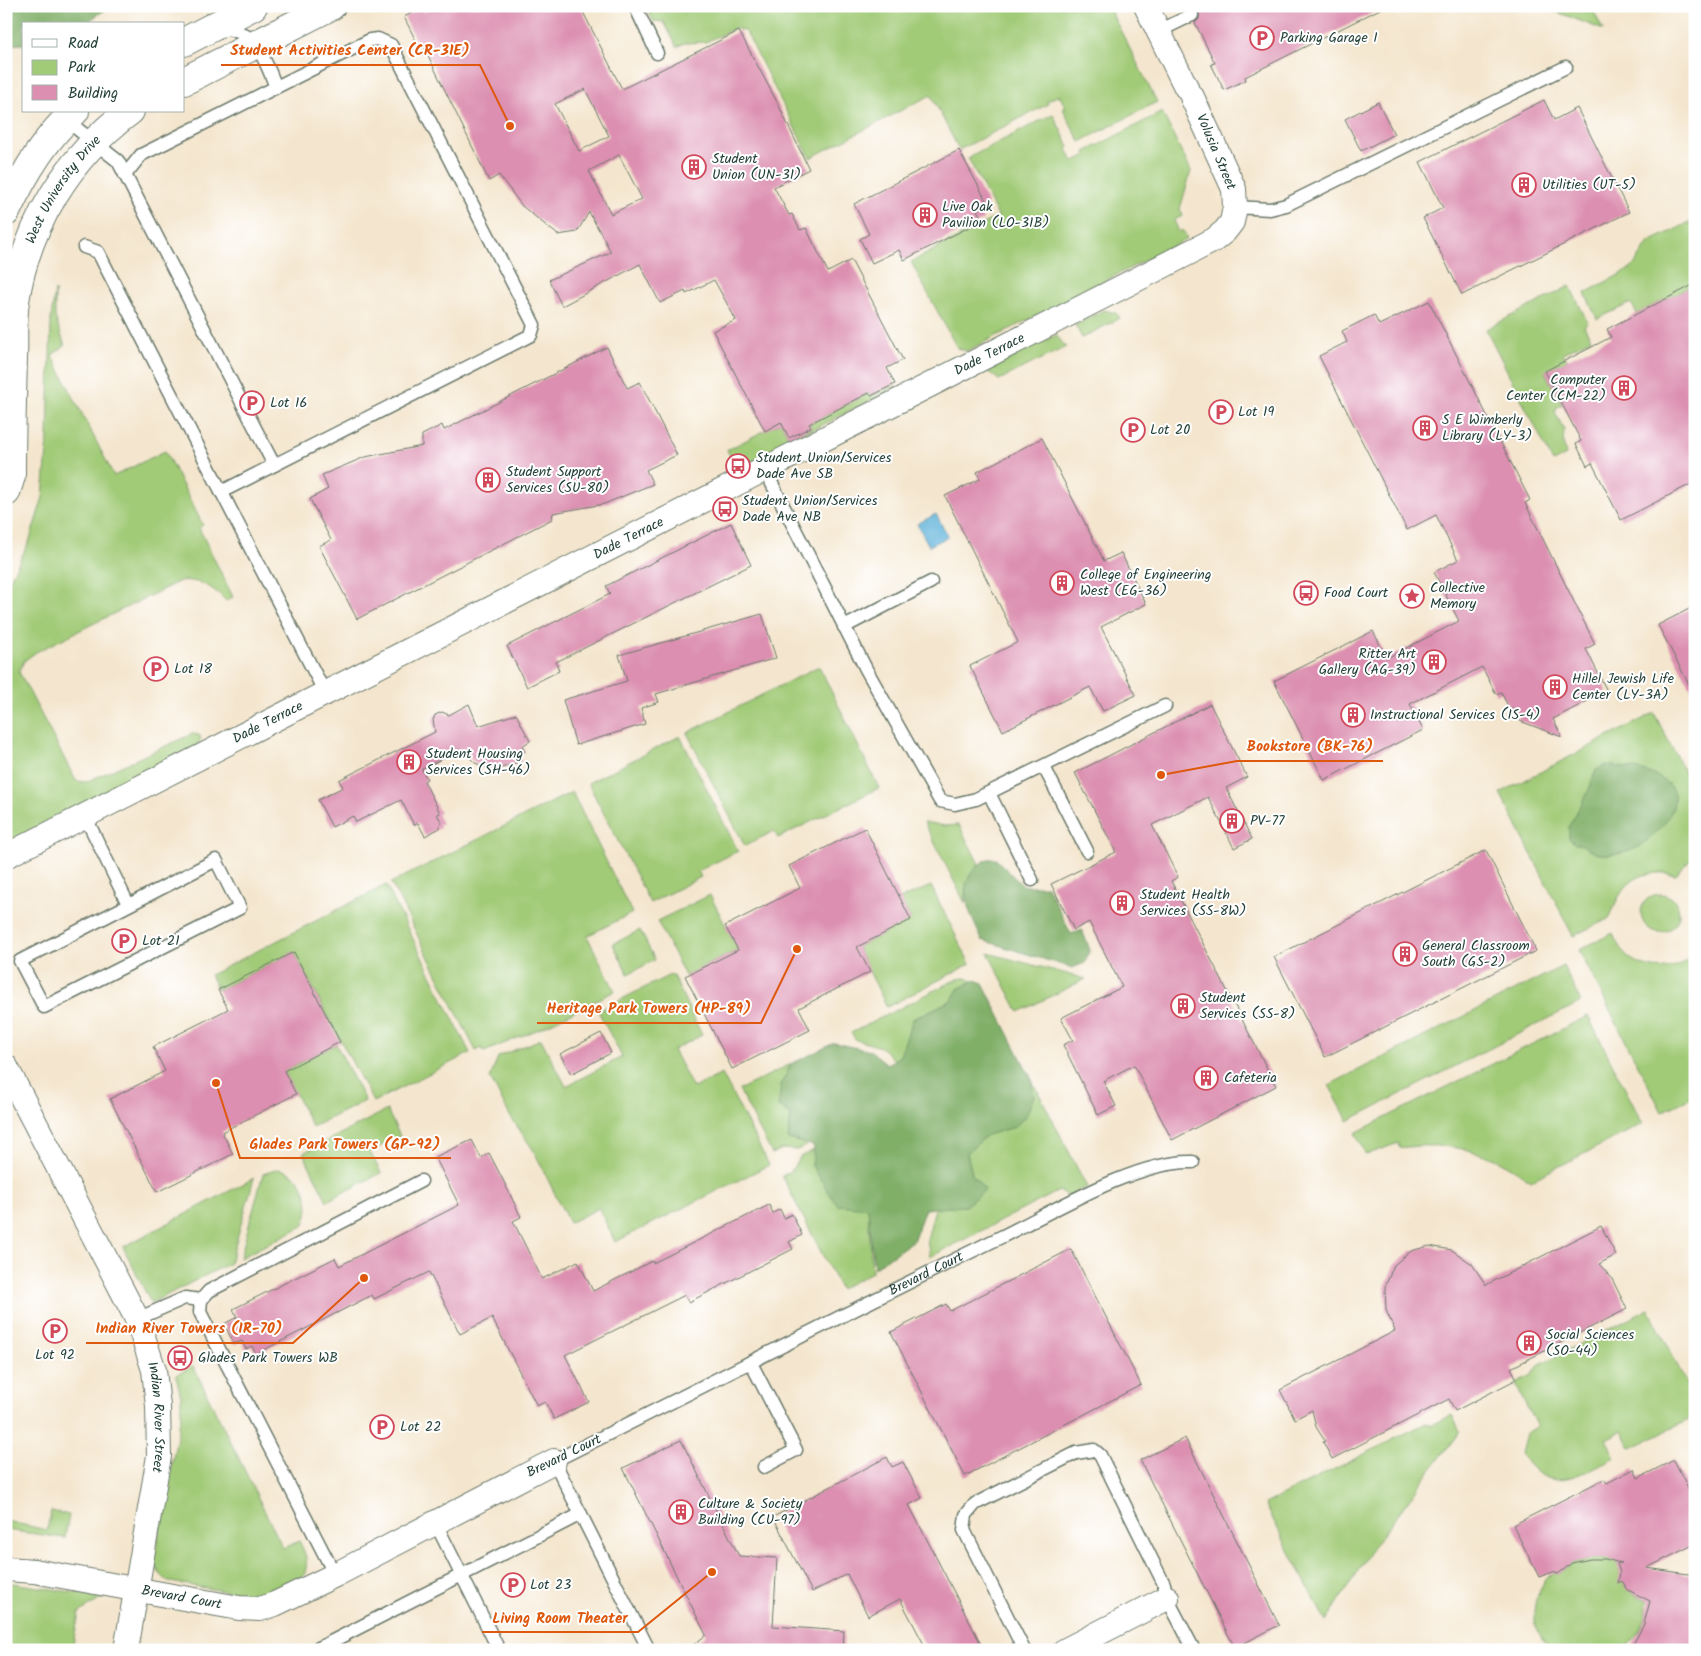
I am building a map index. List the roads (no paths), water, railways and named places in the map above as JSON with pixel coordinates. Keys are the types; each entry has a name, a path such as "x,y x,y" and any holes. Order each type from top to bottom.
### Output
{"street":[{"path":"185,41 253,6"},
{"path":"185,80 331,6"},
{"name":"Volusia Street","path":"1146,6 1234,189 1235,207"},
{"name":"West University Drive","path":"6,492 11,476 10,302 27,252 52,197 94,141 129,112"},
{"path":"6,212 23,177 44,146 70,115"},
{"name":"Dade Terrace","path":"6,856 1211,242 1225,232 1232,222 1235,207"},
{"name":"Indian River Street","path":"6,1067 137,1320 150,1354 157,1386 159,1456 126,1650"},
{"name":"Brevard Court","path":"6,1569 34,1571 137,1591 239,1608 260,1609 335,1575 554,1461"},
{"path":"1066,1650 1167,1598"}],"lane":[{"path":"634,6 657,53"},
{"path":"1159,31 1192,15"},
{"path":"209,29 239,30 248,35 256,44 276,87"},
{"path":"125,175 141,155 370,40 378,39 391,45 534,326 531,335 221,492"},
{"path":"1235,207 1270,209 1286,205 1566,67"},
{"path":"70,115 94,141 118,161 274,465"},
{"path":"84,247 98,252 325,693"},
{"path":"764,470 844,627 930,787 940,801 945,804 965,803 989,793 1165,706"},
{"path":"844,627 932,582"},
{"path":"1044,767 1087,851"},
{"path":"989,793 1032,880"},
{"path":"85,816 128,904"},
{"path":"216,860 240,908 44,1007 20,960 128,904 216,860"},
{"name":"Brevard Court","path":"554,1461 751,1363 844,1314 1098,1190 1145,1169 1164,1164 1193,1162"},
{"path":"335,1575 200,1312 201,1300 209,1291 421,1180"},
{"path":"137,1320 185,1298 201,1300"},
{"path":"751,1363 796,1450 764,1467"},
{"path":"1024,1650 964,1530 966,1515 975,1504 1076,1453 1094,1450 1100,1455 1164,1584 1167,1598 1194,1650"},
{"path":"554,1461 649,1650"},
{"path":"314,1650 581,1514"},
{"path":"435,1522 498,1650"}],"water":[{"path":"936,514 948,537 929,546 917,524"}],"place":[{"name":"Parking Garage I","path":"1262,38"},
{"name":"Student Activities Center (CR-31E)","path":"510,126"},
{"name":"Student Union (UN-31)","path":"694,167"},
{"name":"Utilities (UT-5)","path":"1524,185"},
{"name":"Live Oak Pavilion (LO-31B)","path":"925,215"},
{"name":"Computer Center (CM-22)","path":"1624,388"},
{"name":"Lot 16","path":"252,403"},
{"name":"Lot 19","path":"1221,412"},
{"name":"S E Wimberly Library (LY-3)","path":"1425,428"},
{"name":"Lot 20","path":"1133,430"},
{"name":"Student Union/Services Dade Ave SB","path":"738,466"},
{"name":"Student Support Services (SU-80)","path":"488,480"},
{"name":"Student Union/Services Dade Ave NB","path":"725,509"},
{"name":"College of Engineering West (EG-36)","path":"1062,583"},
{"name":"Food Court","path":"1306,593"},
{"name":"Collective Memory","path":"1412,596"},
{"name":"Ritter Art Gallery (AG-39)","path":"1434,662"},
{"name":"Lot 18","path":"156,669"},
{"name":"Hillel Jewish Life Center (LY-3A)","path":"1555,687"},
{"name":"Instructional Services (IS-4)","path":"1353,715"},
{"name":"Student Housing Services (SH-46)","path":"409,762"},
{"name":"Bookstore (BK-76)","path":"1161,775"},
{"name":"PV-77","path":"1232,821"},
{"name":"Student Health Services (SS-8W)","path":"1122,903"},
{"name":"Lot 21","path":"124,941"},
{"name":"Heritage Park Towers (HP-89)","path":"797,949"},
{"name":"General Classroom South (GS-2)","path":"1405,954"},
{"name":"Student Services (SS-8)","path":"1183,1006"},
{"name":"Cafeteria","path":"1206,1078"},
{"name":"Glades Park Towers (GP-92)","path":"216,1083"},
{"name":"Indian River Towers (IR-70)","path":"364,1278"},
{"name":"Lot 92","path":"55,1331"},
{"name":"Social Sciences (SO-44)","path":"1529,1343"},
{"name":"Glades Park Towers WB","path":"180,1358"},
{"name":"Lot 22","path":"382,1427"},
{"name":"Culture & Society Building (CU-97)","path":"681,1512"},
{"name":"Living Room Theater","path":"712,1572"},
{"name":"Lot 23","path":"513,1585"}]}
